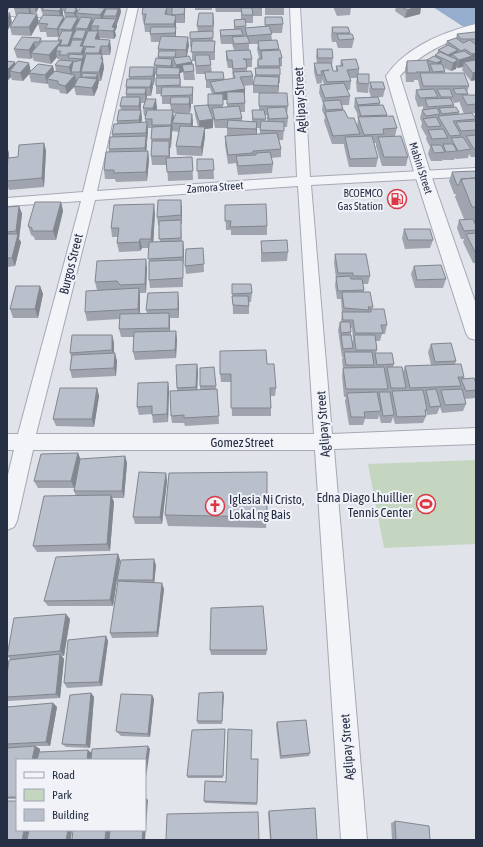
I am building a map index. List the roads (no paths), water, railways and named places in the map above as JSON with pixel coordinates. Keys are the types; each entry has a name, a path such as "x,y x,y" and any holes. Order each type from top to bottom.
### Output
{"street":[{"name":"Burgos Street","path":"7,521 25,442 89,196 124,27 133,7"},
{"name":"Aglipay Street","path":"295,7 304,181 354,840"},
{"path":"7,20 75,23"},
{"name":"Mabini Street","path":"476,28 456,34 420,51 400,66 393,76 423,175 476,333"},
{"name":"Zamora Street","path":"7,202 304,181 476,172"},
{"name":"Gomez Street","path":"7,442 325,442 476,436"}],"water":[{"path":"433,7 476,7 476,35"}],"place":[{"name":"BCOEMCO Gas Station","path":"397,199"},
{"name":"Edna Diago Lhuillier Tennis Center","path":"426,504"},
{"name":"Iglesia Ni Cristo, Lokal ng Bais","path":"215,506"}]}
